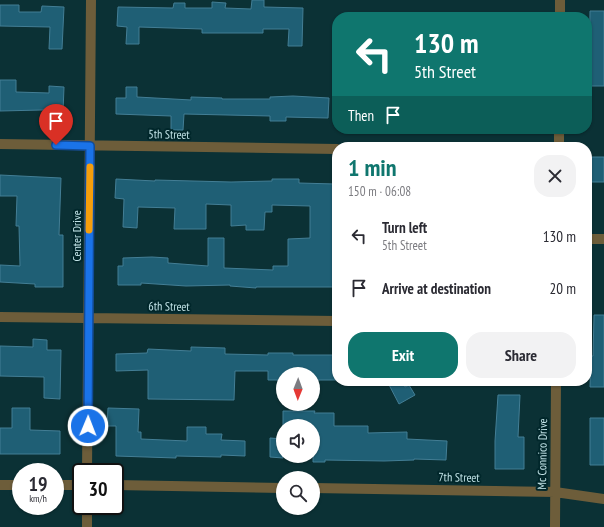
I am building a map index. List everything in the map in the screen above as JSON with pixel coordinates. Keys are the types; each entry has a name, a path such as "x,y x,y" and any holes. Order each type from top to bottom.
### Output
{"street":[{"name":"Center Drive","path":"88,463 91,0"},
{"path":"560,0 560,12"},
{"name":"5th Street","path":"0,144 332,149"},
{"path":"592,239 604,239"},
{"name":"6th Street","path":"0,316 332,321"},
{"name":"Mc Connico Drive","path":"555,527 556,386"},
{"path":"0,485 12,485"},
{"path":"124,485 276,488"},
{"name":"7th Street","path":"320,488 555,492 604,499"},
{"path":"87,515 87,527"}],"building":[{"path":"252,0 264,0 264,7 303,8 302,46 288,46 289,29 263,29 263,33 202,33 202,29 139,27 139,44 126,44 127,27 117,26 118,7 173,8 174,3 185,3 185,8 212,8 212,2 226,3 225,8 251,9"},
{"path":"0,5 19,5 19,12 41,12 42,6 64,7 62,49 49,49 50,27 0,26"},
{"path":"604,11 604,86 592,86 592,12 590,12"},
{"path":"0,80 16,80 16,92 49,93 49,86 64,87 63,112 42,110 0,111"},
{"path":"126,87 137,87 137,97 191,100 191,97 222,99 270,99 270,97 293,96 329,98 328,118 286,117 286,121 270,121 270,116 184,114 183,130 171,130 171,116 116,114 116,98 126,98"},
{"path":"592,157 604,157 604,182 592,182"},
{"path":"0,175 61,178 59,235 63,235 63,287 35,287 35,284 0,282 0,265 20,266 19,226 16,226 17,196 0,196"},
{"path":"116,179 231,182 299,179 299,183 332,184 332,287 256,288 230,285 186,286 141,283 141,285 118,285 118,266 123,266 123,258 168,258 168,263 208,266 208,238 224,238 224,268 273,270 273,266 288,266 288,239 310,238 310,206 272,205 272,212 265,212 264,230 246,230 246,225 231,226 231,205 206,204 206,229 174,229 175,208 138,207 137,228 123,227 124,199 115,198"},
{"path":"594,315 604,315 604,387 590,387 592,386"},
{"path":"33,339 47,340 47,350 61,350 60,399 44,398 44,377 0,376 0,346 33,347"},
{"path":"191,347 225,348 225,354 268,355 268,353 293,353 293,355 332,355 332,380 320,380 320,367 276,367 276,380 268,380 268,371 235,371 234,400 148,399 148,370 116,371 116,354 147,353 148,349 191,351"},
{"path":"390,386 410,386 415,395 399,404"},
{"path":"498,395 520,395 518,437 524,437 524,469 495,469"},
{"path":"12,408 30,408 30,430 60,431 60,454 0,454 0,428 12,428"},
{"path":"108,408 139,409 138,432 141,432 141,439 187,441 187,427 206,427 206,434 222,434 221,440 245,441 245,456 176,456 176,458 116,456 116,426 107,426"},
{"path":"283,411 315,411 314,413 334,413 334,426 368,426 368,433 407,432 407,439 447,441 446,460 325,460 325,462 320,462 320,419 283,419"},
{"path":"590,418 604,418 604,465 590,465"},
{"path":"270,438 276,438 276,457 270,457"}],"slow traffic":[{"path":"89,230 90,167"}],"route":[{"path":"56,145 90,146 88,426"}]}
